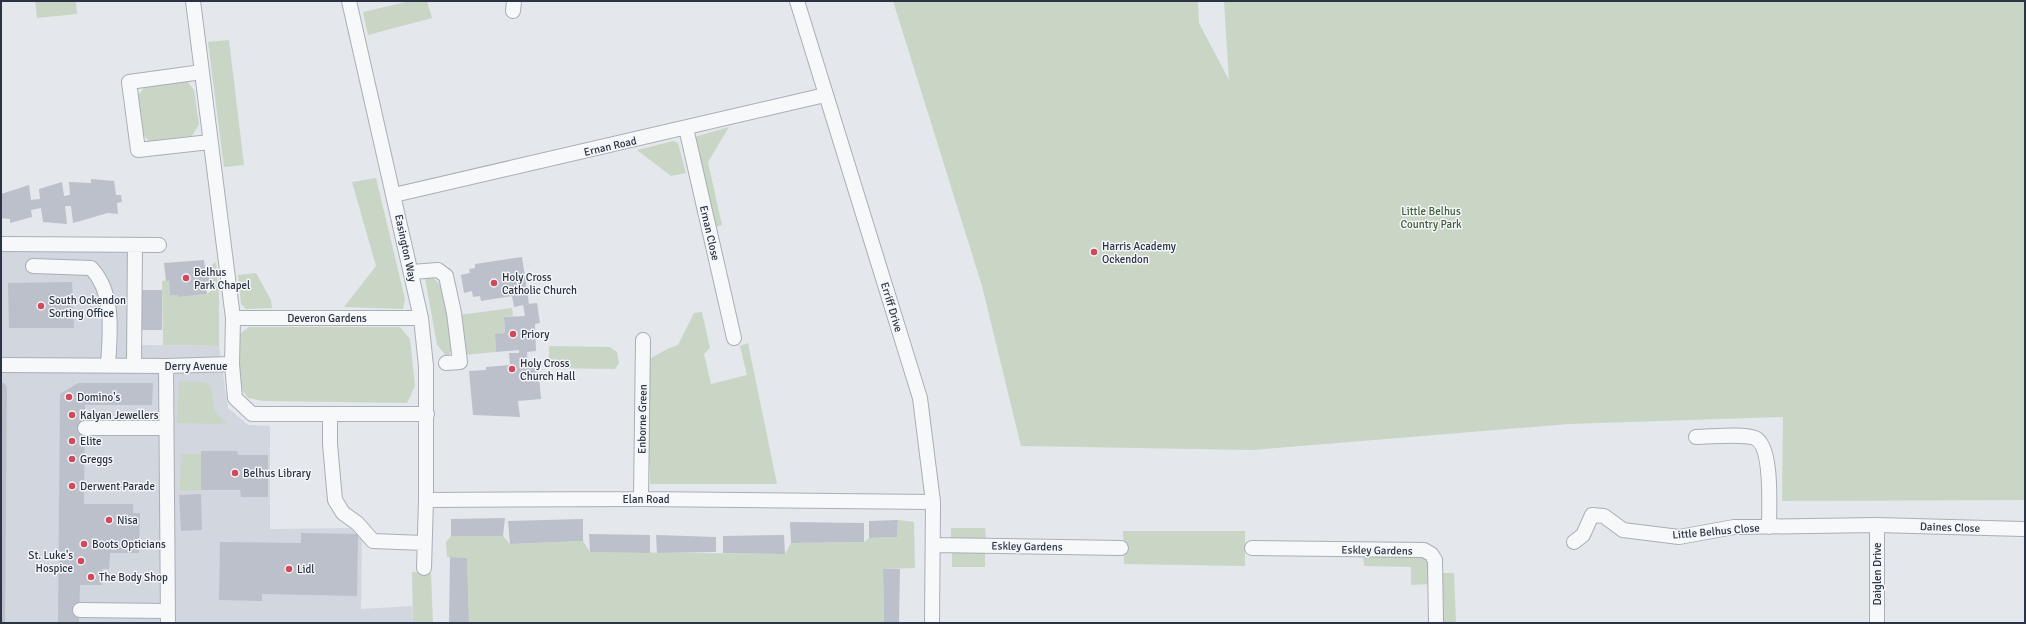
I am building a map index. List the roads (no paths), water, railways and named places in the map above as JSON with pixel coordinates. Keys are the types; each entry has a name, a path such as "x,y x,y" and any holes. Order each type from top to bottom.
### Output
{"street":[{"path":"193,1 233,318 232,364"},
{"name":"Easington Way","path":"349,1 422,318 426,366 426,500"},
{"name":"Erriff Drive","path":"797,1 920,398 933,502 932,623"},
{"path":"202,72 129,82 138,150 210,142"},
{"name":"Ernan Road","path":"394,195 825,95"},
{"name":"Ernan Close","path":"686,128 734,338"},
{"path":"1,244 159,245"},
{"path":"134,366 135,245"},
{"path":"33,266 91,268 100,277 106,291 110,328 108,365"},
{"path":"412,272 438,270 446,276 454,313 460,362 446,363"},
{"name":"Deveron Gardens","path":"233,318 422,318"},
{"name":"Enborne Green","path":"641,499 643,340"},
{"name":"Derry Avenue","path":"1,365 166,366 232,364 235,398 252,414 427,414"},
{"path":"80,610 168,617 174,543 166,428 166,366"},
{"path":"330,414 330,444 335,500 344,513 357,523 373,541 424,543"},
{"path":"85,428 166,428"},
{"path":"1696,437 1753,437 1763,444 1766,453 1769,527"},
{"name":"Elan Road","path":"426,500 641,499 933,502"},
{"path":"424,568 426,500"},
{"name":"Little Belhus Close","path":"1574,542 1583,535 1592,515 1604,516 1623,530 1679,537 1734,527 1877,525"},
{"name":"Daines Close","path":"1877,525 2023,529"},
{"name":"Daiglen Drive","path":"1877,525 1877,623"},
{"name":"Eskley Gardens","path":"933,545 1121,548"},
{"name":"Eskley Gardens","path":"1252,548 1424,550 1431,554 1435,560 1436,623"}],"place":[{"name":"Harris Academy Ockendon","path":"1094,252"},
{"name":"Belhus Park Chapel","path":"186,278"},
{"name":"Holy Cross Catholic Church","path":"494,283"},
{"name":"South Ockendon Sorting Office","path":"41,306"},
{"name":"Priory","path":"513,334"},
{"name":"Holy Cross Church Hall","path":"512,369"},
{"name":"Domino's","path":"69,397"},
{"name":"Kalyan Jewellers","path":"72,415"},
{"name":"Elite","path":"72,441"},
{"name":"Greggs","path":"72,459"},
{"name":"Belhus Library","path":"235,473"},
{"name":"Derwent Parade","path":"72,486"},
{"name":"Nisa","path":"109,520"},
{"name":"Boots Opticians","path":"84,544"},
{"name":"St. Luke's Hospice","path":"81,561"},
{"name":"Lidl","path":"289,569"},
{"name":"The Body Shop","path":"91,577"}],"park label":[{"name":"Little Belhus Country Park","path":"1431,217"}]}
